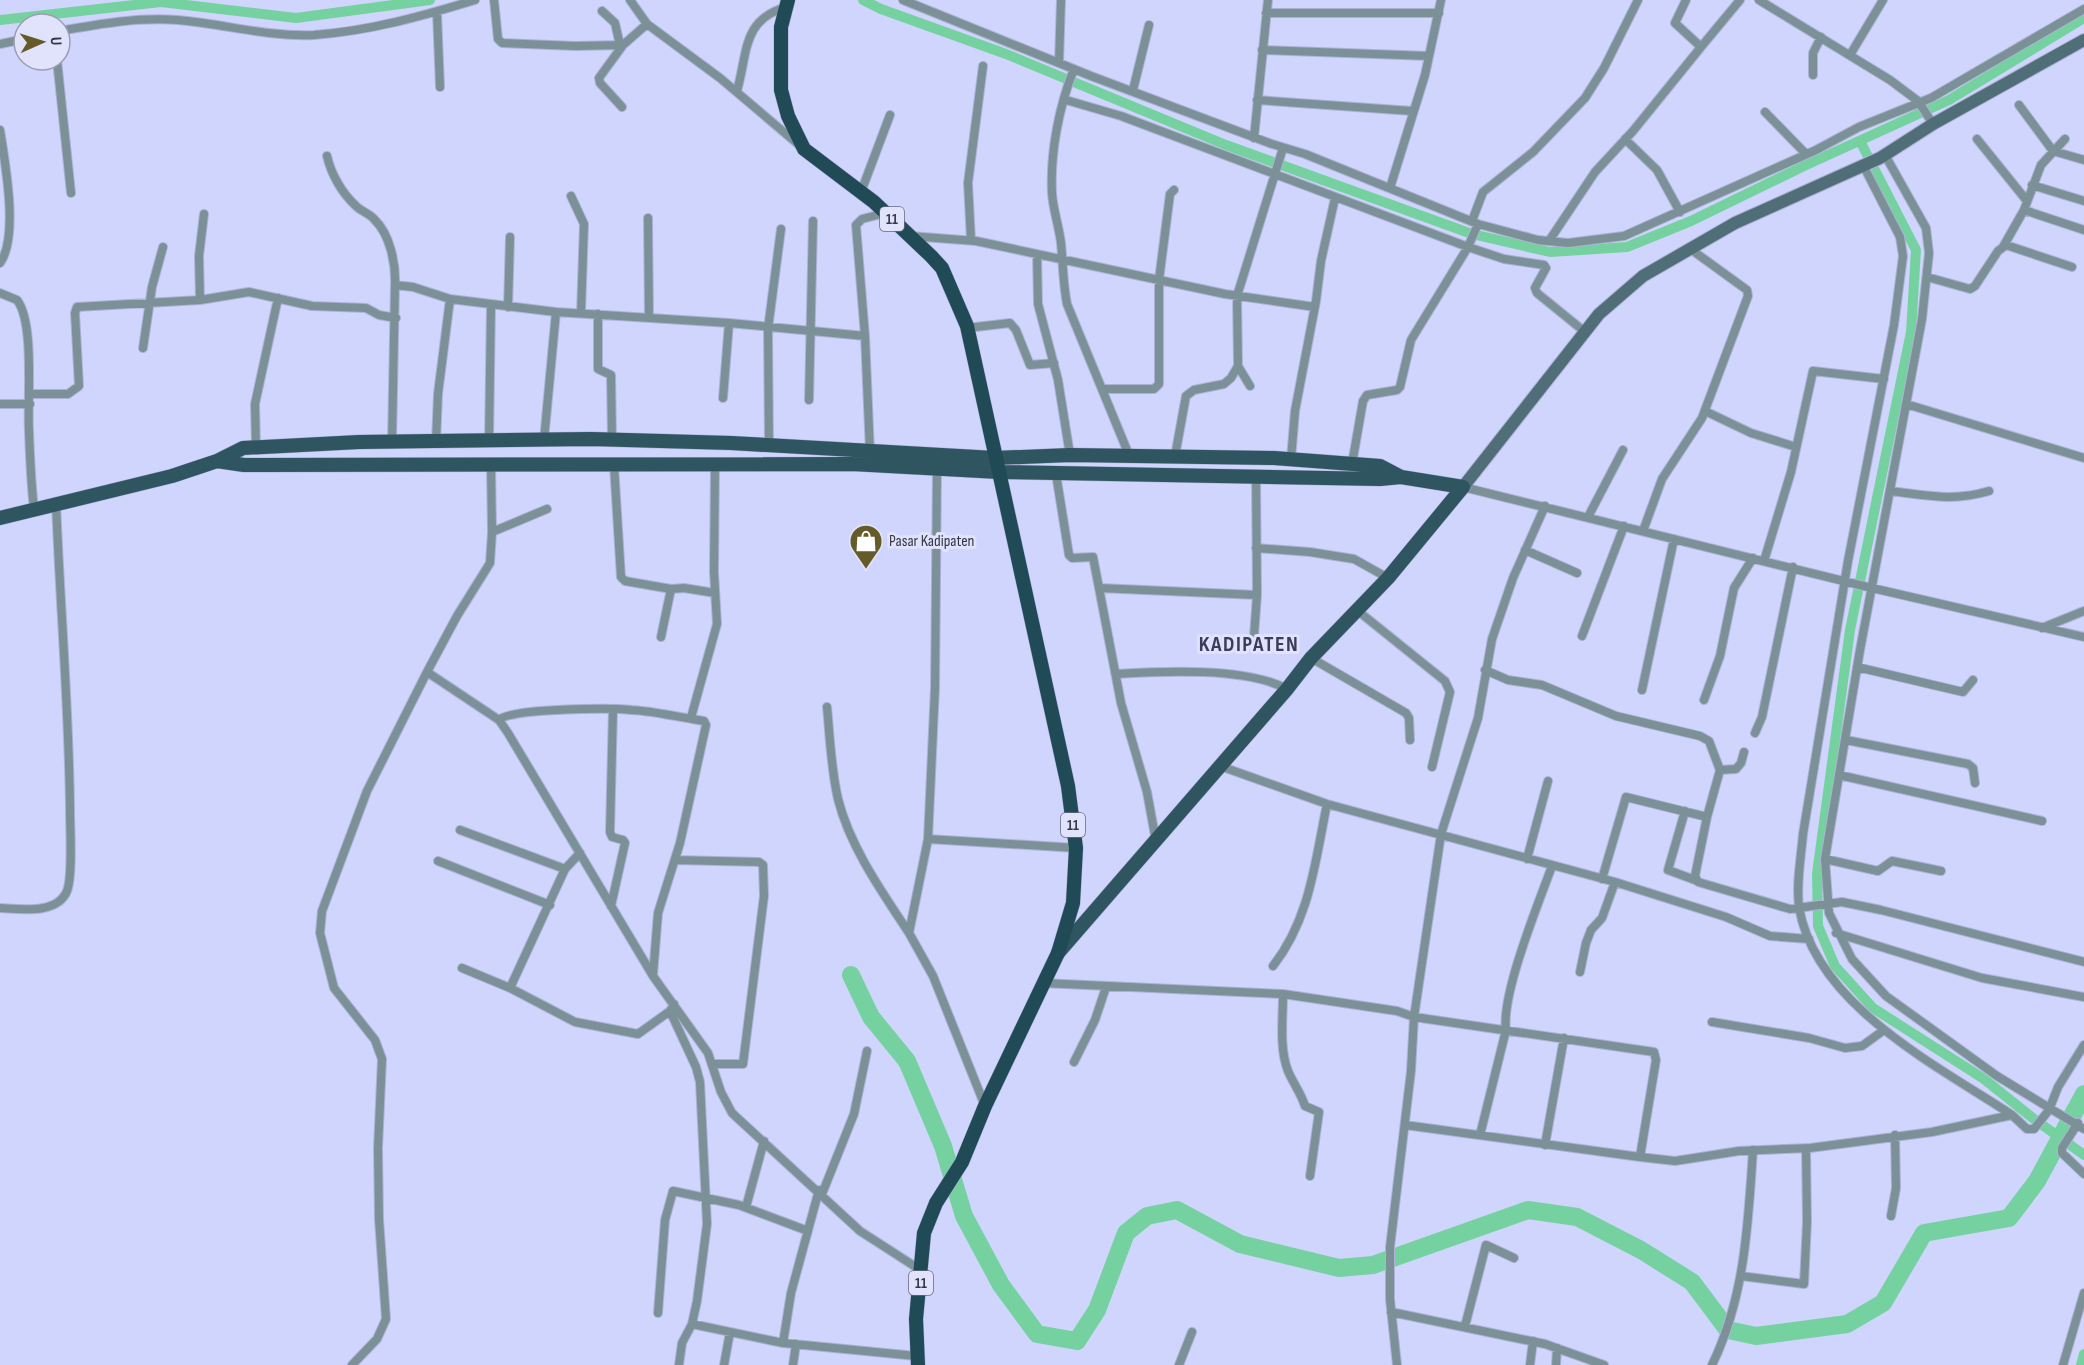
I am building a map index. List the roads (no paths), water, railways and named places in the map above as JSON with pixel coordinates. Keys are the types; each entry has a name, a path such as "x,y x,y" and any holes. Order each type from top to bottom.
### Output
{"highway":[{"name":"11","path":"787,4 781,27 779,53 781,90 788,116 804,149 861,192 942,268 967,328 1068,786 1076,848 1073,903 1058,953 985,1106 962,1162 936,1203 924,1233 916,1319 917,1361"}],"main road":[{"path":"1058,953 1156,842 1311,658 1388,578 1599,314 1643,276 1689,248 1735,223 1882,157 1930,121 2084,40"},
{"path":"591,439 591,465"},
{"path":"0,518 56,502 172,476 217,461 243,448 359,442 612,439 994,458 1129,455 1291,459 1380,466 1401,477"},
{"path":"507,440 507,465"},
{"path":"359,442 360,464"},
{"path":"217,461 244,465 852,464 1056,474 1256,475 1380,479 1401,477 1463,486"}],"street":[{"path":"72,29 135,19 178,20 271,34 314,35 437,13 475,0"},
{"path":"494,0 498,39 502,43 622,45"},
{"path":"630,0 647,24 737,91 804,149"},
{"path":"903,0 1059,63 1073,71 1133,90 1283,149 1305,154 1475,225 1568,243 1624,236 1806,154 1859,127 1899,113 1931,98 2084,9"},
{"path":"1059,63 1061,0"},
{"path":"1254,138 1268,0"},
{"path":"1390,188 1429,56 1441,0"},
{"path":"1352,464 1363,401 1367,395 1397,390 1400,387 1412,340 1469,245 1483,192 1533,152 1585,98 1604,68 1638,0"},
{"path":"1686,0 1675,23 1701,47"},
{"path":"1549,241 1579,193 1740,0"},
{"path":"1759,0 1850,55 1919,103 1930,121"},
{"path":"1850,55 1883,0"},
{"path":"737,91 754,26 762,17 787,4"},
{"path":"602,10 615,23 622,45"},
{"path":"437,13 440,87"},
{"path":"1266,13 1438,13"},
{"path":"622,107 600,83 599,78 622,45 647,24"},
{"path":"1133,90 1149,25"},
{"path":"1813,75 1813,52 1821,37"},
{"path":"1262,50 1429,56"},
{"path":"971,240 968,172 983,66"},
{"path":"1073,71 1052,168 1054,210 1067,304 1129,455"},
{"path":"58,72 71,193"},
{"path":"1066,99 1121,117 1504,259 1546,267 1535,291 1585,332"},
{"path":"1257,100 1412,111"},
{"path":"2019,105 2053,151 2084,160"},
{"path":"1765,112 1806,154"},
{"path":"861,192 890,115"},
{"path":"0,130 5,167 9,246 0,263"},
{"path":"1977,139 2026,206 2084,230"},
{"path":"2003,248 2026,206 2041,165 2065,139"},
{"path":"1625,140 1654,166 1680,212"},
{"path":"1250,386 1238,366 1237,296 1283,149"},
{"path":"327,156 330,170 355,206 374,219 381,227 392,256 396,318 392,442"},
{"path":"1882,157 1926,228 1929,253 1922,319 1870,587 1825,860 1826,903 1836,933 1852,959 1886,996 1997,1076 2079,1124 2062,1148 2062,1153 2084,1174"},
{"path":"1865,165 1900,237 1903,256 1884,380 1803,834 1798,877 1801,907 1809,939 1838,984 1884,1030 2012,1114 2027,1129 2037,1127 2052,1109 2058,1087 2084,1045"},
{"path":"2032,185 2084,201"},
{"path":"1103,389 1154,388 1160,384 1159,280 1170,194 1174,190"},
{"path":"571,195 584,224 581,313"},
{"path":"1291,459 1295,411 1315,307 1321,261 1335,198"},
{"path":"870,452 865,336 856,225 862,219 885,213"},
{"path":"200,300 199,256 204,214"},
{"path":"648,218 649,317"},
{"path":"809,400 813,221"},
{"path":"769,446 768,329 781,229"},
{"path":"910,236 971,240 1237,296 1315,307"},
{"path":"508,307 510,237"},
{"path":"1927,277 1970,289 1975,286 1998,251 2010,245 2072,267"},
{"path":"143,348 149,302 163,247"},
{"path":"1643,531 1662,479 1705,411 1748,296 1747,290 1689,248"},
{"path":"1037,254 1038,304 1054,363 1070,455"},
{"path":"395,285 413,287 450,298 508,307 555,312 729,322 768,329 865,336"},
{"path":"0,404 68,393 79,386 75,313 77,307 200,300 249,292 319,307 366,308 379,315 396,318"},
{"path":"0,293 17,300 22,306 30,399 28,428 34,509"},
{"path":"256,448 254,410 278,298"},
{"path":"436,442 438,394 450,298"},
{"path":"489,441 490,305"},
{"path":"544,440 555,312"},
{"path":"598,314 599,372 611,375 612,439"},
{"path":"723,398 729,322"},
{"path":"967,328 1010,323 1016,330 1030,365 1054,363"},
{"path":"1175,456 1186,396 1194,390 1224,384 1238,366"},
{"path":"1764,561 1796,447 1813,371 1884,380"},
{"path":"1906,404 2084,458"},
{"path":"1705,411 1751,433 1796,447"},
{"path":"1588,517 1623,450"},
{"path":"614,465 621,577 625,581 671,589 684,588 716,593"},
{"path":"692,719 693,703 709,660 717,624 715,465"},
{"path":"352,1365 377,1339 386,1319 379,1219 378,1148 382,1059 375,1040 334,988 325,961 320,924 322,911 368,791 427,672 457,616 490,563 491,466"},
{"path":"909,933 928,839 934,688 937,469"},
{"path":"1056,474 1069,555 1072,558 1093,556 1121,703 1147,792 1156,842"},
{"path":"1254,636 1257,595 1256,475"},
{"path":"1463,486 1870,587 2084,637"},
{"path":"1890,491 1946,499 1969,497 1989,491"},
{"path":"0,908 33,909 56,904 67,891 69,740 56,502"},
{"path":"1397,1365 1392,1312 1390,1247 1405,1125 1414,1017 1441,834 1478,718 1492,639 1525,550 1545,506"},
{"path":"492,532 547,509"},
{"path":"1582,636 1624,526"},
{"path":"1642,690 1674,538"},
{"path":"1256,548 1310,552 1354,559 1388,578"},
{"path":"1525,550 1577,573"},
{"path":"1704,700 1720,656 1734,588 1753,558"},
{"path":"1755,733 1762,717 1793,567"},
{"path":"1099,588 1257,595"},
{"path":"661,637 671,589"},
{"path":"1358,611 1444,681 1450,692 1432,767"},
{"path":"2041,628 2084,611"},
{"path":"1311,658 1406,713 1409,718 1410,740"},
{"path":"1857,667 1963,692 1973,680"},
{"path":"1485,670 1508,680 1542,685 1616,716 1700,736 1708,741 1720,770 1707,817 1695,880"},
{"path":"1116,675 1164,671 1204,673 1247,677 1278,684 1287,689"},
{"path":"427,672 500,720 672,1008 689,1050 700,1082 706,1199 703,1263 692,1324 682,1343 680,1365"},
{"path":"827,707 832,773 839,801 858,848 933,976 985,1106"},
{"path":"500,720 506,716 534,711 613,709 692,719 706,724 675,860 655,931 653,976"},
{"path":"611,906 625,843 623,840 612,837 610,832 613,709"},
{"path":"1846,740 1968,764 1973,768 1975,783"},
{"path":"1720,770 1736,769 1742,763 1744,752"},
{"path":"1220,766 1327,804 1615,882 1726,918 1770,936 1809,939"},
{"path":"1839,775 2042,821"},
{"path":"1527,859 1548,782"},
{"path":"1602,879 1626,797 1707,817"},
{"path":"1273,966 1294,936 1305,909 1327,804"},
{"path":"1685,811 1668,870 1753,900 1790,909 1842,902 2084,962"},
{"path":"460,830 566,869"},
{"path":"928,839 1076,848"},
{"path":"510,988 566,869 580,853"},
{"path":"675,860 759,862 764,865 764,896 746,1056 743,1064 713,1064"},
{"path":"1825,860 1878,871 1892,861 1941,871"},
{"path":"438,861 550,905"},
{"path":"1480,1135 1506,1030 1506,1014 1522,951 1552,866"},
{"path":"1580,972 1591,930 1602,918 1615,882"},
{"path":"1836,933 1982,978 2084,998"},
{"path":"462,968 510,988 575,1022 627,1033 640,1033 672,1008"},
{"path":"1042,983 1283,994 1397,1011 1414,1017 1641,1048 1656,1054 1640,1157"},
{"path":"1074,1062 1106,987"},
{"path":"1283,994 1283,1040 1287,1069 1302,1094 1305,1106 1319,1112 1311,1176"},
{"path":"672,1008 696,1035 713,1064 721,1092 732,1113 821,1192 860,1231 922,1271"},
{"path":"1712,1022 1809,1038 1845,1048 1862,1046 1884,1030"},
{"path":"689,1050 696,1035"},
{"path":"1545,1144 1564,1038"},
{"path":"783,1343 791,1293 808,1231 821,1192 854,1114 867,1051"},
{"path":"1405,1125 1675,1161 1753,1150 1806,1148 1932,1132 2012,1114"},
{"path":"1891,1216 1896,1188 1895,1135"},
{"path":"746,1207 764,1141"},
{"path":"1742,1276 1804,1284 1808,1222 1806,1148"},
{"path":"1712,1365 1725,1337 1742,1276 1753,1150"},
{"path":"658,1313 665,1221 671,1194 675,1191 746,1207 808,1231"},
{"path":"1466,1326 1486,1245 1514,1258"},
{"path":"2063,1365 2084,1293"},
{"path":"1392,1312 1533,1341 1604,1365"},
{"path":"692,1324 783,1343 917,1361"},
{"path":"724,1365 730,1332"},
{"path":"1179,1365 1192,1332"},
{"path":"1530,1365 1533,1341"},
{"path":"793,1365 796,1344"},
{"path":"1556,1365 1557,1348"}],"waterway":[{"path":"0,20 161,2 296,18 430,0"},
{"path":"863,0 881,9 1006,54 1226,145 1472,234 1550,252 1627,247 1691,221 1804,166 1949,100 2084,18"},
{"path":"1860,141 1916,250 1911,332 1850,630 1817,874 1818,926 1835,966 1873,1008 1984,1079 2084,1155"},
{"path":"851,975 871,1017 907,1061 943,1146 964,1216 1001,1285 1037,1334 1077,1341 1097,1310 1126,1233 1147,1216 1177,1210 1240,1244 1339,1268 1373,1265 1528,1210 1577,1217 1641,1250 1692,1282 1728,1330 1756,1336 1847,1324 1883,1303 1924,1233 2009,1218 2037,1181 2084,1094"},
{"path":"2081,1365 2084,1354"}],"place":[{"name":"Pasar Kadipaten","path":"866,570"}],"district":[{"name":"KADIPATEN","path":"1249,644"}]}
